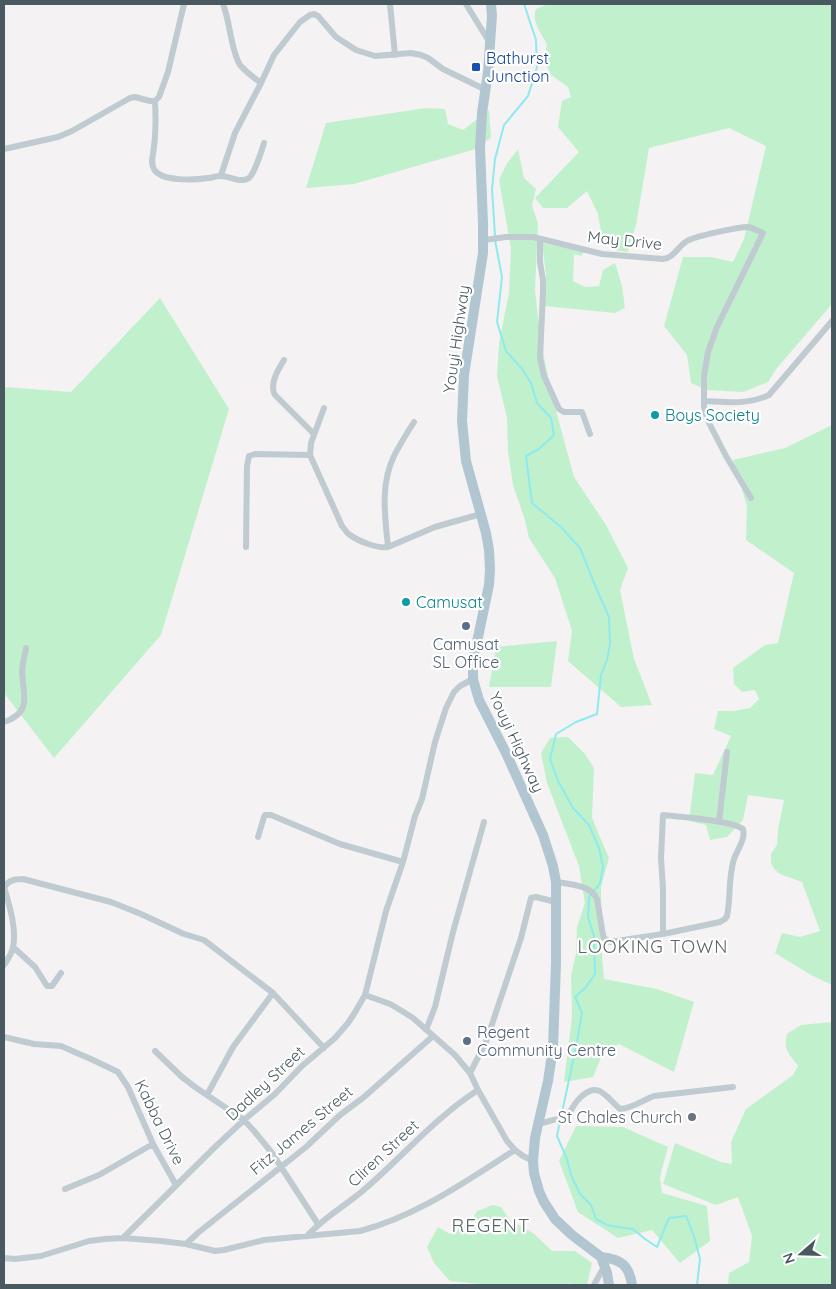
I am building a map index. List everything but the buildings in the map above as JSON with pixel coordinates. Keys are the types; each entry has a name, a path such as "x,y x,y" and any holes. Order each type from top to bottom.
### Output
{"main road":[{"name":"Youyi Highway","path":"491,4 490,44 480,148 488,239 464,375 462,421 466,461 486,533 490,568 485,605 472,661 472,679 482,707 506,753 543,835 556,882 552,1048 548,1081 537,1125 533,1161 539,1191 555,1219 603,1262"},
{"path":"609,1285 603,1262 612,1258 627,1268 632,1285"}],"street":[{"path":"184,4 168,72 159,97 155,101 156,123 152,160 153,168 157,173 179,179 221,176 241,180 248,179 252,174 264,143"},
{"path":"223,4 229,21 237,58 241,66 261,83"},
{"path":"390,4 395,55"},
{"path":"466,4 490,44"},
{"path":"221,176 235,133 274,55 300,22 310,15 318,16 336,37 356,50 374,56 411,53 421,55 443,69 486,90"},
{"path":"4,149 58,137 79,128 130,98 135,97 155,101"},
{"name":"May Drive","path":"488,239 533,237 602,254 668,259 687,241 705,235 744,228 753,228 763,233 726,307 711,342 704,376 705,401"},
{"path":"540,239 540,262 543,280 540,342 541,368 559,409 564,412 582,412 590,434"},
{"path":"751,498 708,421 704,407 705,401 749,402 760,400 770,395 832,321"},
{"path":"284,360 272,391 314,434"},
{"path":"324,408 314,434 310,455 342,526 352,537 378,547 388,547 435,527 481,514"},
{"path":"388,547 384,491 394,455 414,422"},
{"path":"246,547 247,466 249,456 255,454 310,455"},
{"path":"4,722 13,718 23,707 25,690 22,670 26,648"},
{"name":"Dadley Street","path":"123,1238 244,1120 275,1094 302,1066 324,1048 348,1024 366,994 386,911 403,862 415,816 424,794 435,742 446,708 454,692 472,679"},
{"path":"719,822 727,752"},
{"path":"258,837 264,817 271,815 340,844 403,862"},
{"path":"556,882 580,886 595,893 603,935 607,941 619,942 663,934 720,922 725,919 728,911 731,873 737,850 745,835 744,829 739,826 719,822 663,815 661,858 663,934"},
{"path":"426,1030 435,1007 484,822"},
{"path":"4,965 14,947 12,918 4,887 12,880 23,879 110,902 184,934 204,940 273,993 324,1048"},
{"path":"470,1073 486,1042 522,938 531,898 536,897 556,902"},
{"path":"14,947 35,967 47,986 52,986 61,973"},
{"path":"208,1096 233,1047 273,993"},
{"path":"366,994 402,1011 455,1055 470,1073 507,1141 515,1150 533,1161"},
{"name":"Fitz James Street","path":"186,1244 280,1166 306,1147 340,1115 364,1097 433,1036"},
{"name":"Kabba Drive","path":"4,1037 34,1044 61,1046 118,1072 128,1087 152,1144 176,1185"},
{"path":"155,1051 182,1077 244,1120 264,1142 318,1224"},
{"path":"537,1125 567,1115 579,1099 593,1090 604,1092 620,1109 625,1109 654,1096 733,1087"},
{"name":"Cliren Street","path":"307,1236 318,1224 361,1193 440,1119 478,1090"},
{"path":"65,1189 99,1175 152,1144"},
{"path":"4,1258 15,1259 41,1256 89,1241 104,1239 123,1238 161,1241 186,1244 215,1251 264,1240 360,1231 385,1223 453,1190 515,1150"},
{"path":"594,1285 603,1262"}],"green space":[{"path":"548,4 832,4 832,304 777,368 768,382 743,392 707,390 691,383 687,355 664,326 683,257 711,257 733,262 744,239 766,146 729,128 649,148 636,225 628,252 614,250 603,243 598,214 587,191 567,208 543,208 535,198 579,152 558,127 562,101 571,97 568,87 551,75 544,60 547,44 537,27 535,18 536,9"},
{"path":"426,108 445,109 448,124 463,130 489,110 491,138 472,150 354,184 306,188 326,123"},
{"path":"518,149 524,178 536,189 532,205 538,224 535,291 541,342 552,396 574,477 606,525 628,568 620,590 634,659 652,705 621,707 568,661 572,631 555,578 529,538 513,485 508,451 507,418 497,376 499,343 509,293 511,249 499,180 506,165"},
{"path":"542,243 584,252 581,256 574,254 573,281 585,287 599,286 603,270 615,263 622,286 625,308 615,313 545,306 546,274"},
{"path":"160,298 229,409 161,635 54,758 4,693 4,387 71,392"},
{"path":"832,425 832,985 811,975 775,953 782,933 800,937 820,931 802,882 780,874 771,863 771,854 777,845 784,800 748,795 743,820 727,837 710,840 706,825 689,821 695,773 713,775 731,736 714,729 718,711 750,708 759,699 755,690 742,692 734,684 733,668 765,645 778,643 794,573 746,540 747,506 733,460 785,448"},
{"path":"557,641 551,687 489,687 496,647"},
{"path":"568,737 585,754 594,768 592,818 609,858 601,887 604,979 657,989 694,1002 674,1072 619,1044 604,1050 593,1077 564,1082 572,1017 571,975 576,954 577,927 585,903 579,866 547,783 541,753 550,738"},
{"path":"832,1022 832,1285 728,1285 729,1273 749,1262 752,1236 738,1197 716,1205 663,1184 675,1143 721,1162 732,1164 731,1142 746,1109 793,1075 798,1066 786,1048 787,1034 801,1025"},
{"path":"576,1126 623,1127 668,1147 660,1177 662,1193 707,1206 710,1241 680,1263 652,1230 618,1238 578,1212 559,1161"},
{"path":"493,1205 501,1207 510,1220 533,1233 552,1251 575,1251 592,1263 587,1285 569,1283 568,1285 491,1285 450,1281 434,1263 427,1247 438,1227 450,1234 469,1224 477,1211"}],"waterway":[{"path":"495,236 492,189 495,159 504,125 528,96 537,67 536,40 524,4"},
{"path":"495,240 502,277 497,322 506,351 523,370 531,383 537,403 551,418 554,435 539,449 526,456 532,503 561,527 580,548 609,617 610,644 607,660 601,675 597,714 576,722 556,734 550,759 558,781 573,808 589,825 599,848 603,867 600,883 594,891"},
{"path":"561,1117 582,1013 575,997 586,987 595,974 594,936 588,917 589,897 591,894"},
{"path":"560,1121 557,1136 567,1159 571,1175 580,1194 591,1205 596,1219 607,1225 633,1229 657,1247 669,1218 686,1216 700,1259 697,1285"}],"place":[{"name":"Bathurst Junction","path":"476,67"},
{"name":"Boys Society","path":"655,415"},
{"name":"Camusat","path":"406,602"},
{"name":"Camusat SL Office","path":"466,626"},
{"name":"Regent Community Centre","path":"467,1041"},
{"name":"St Chales Church","path":"692,1117"}],"district":[{"name":"LOOKING TOWN","path":"653,947"},
{"name":"REGENT","path":"491,1225"}]}
